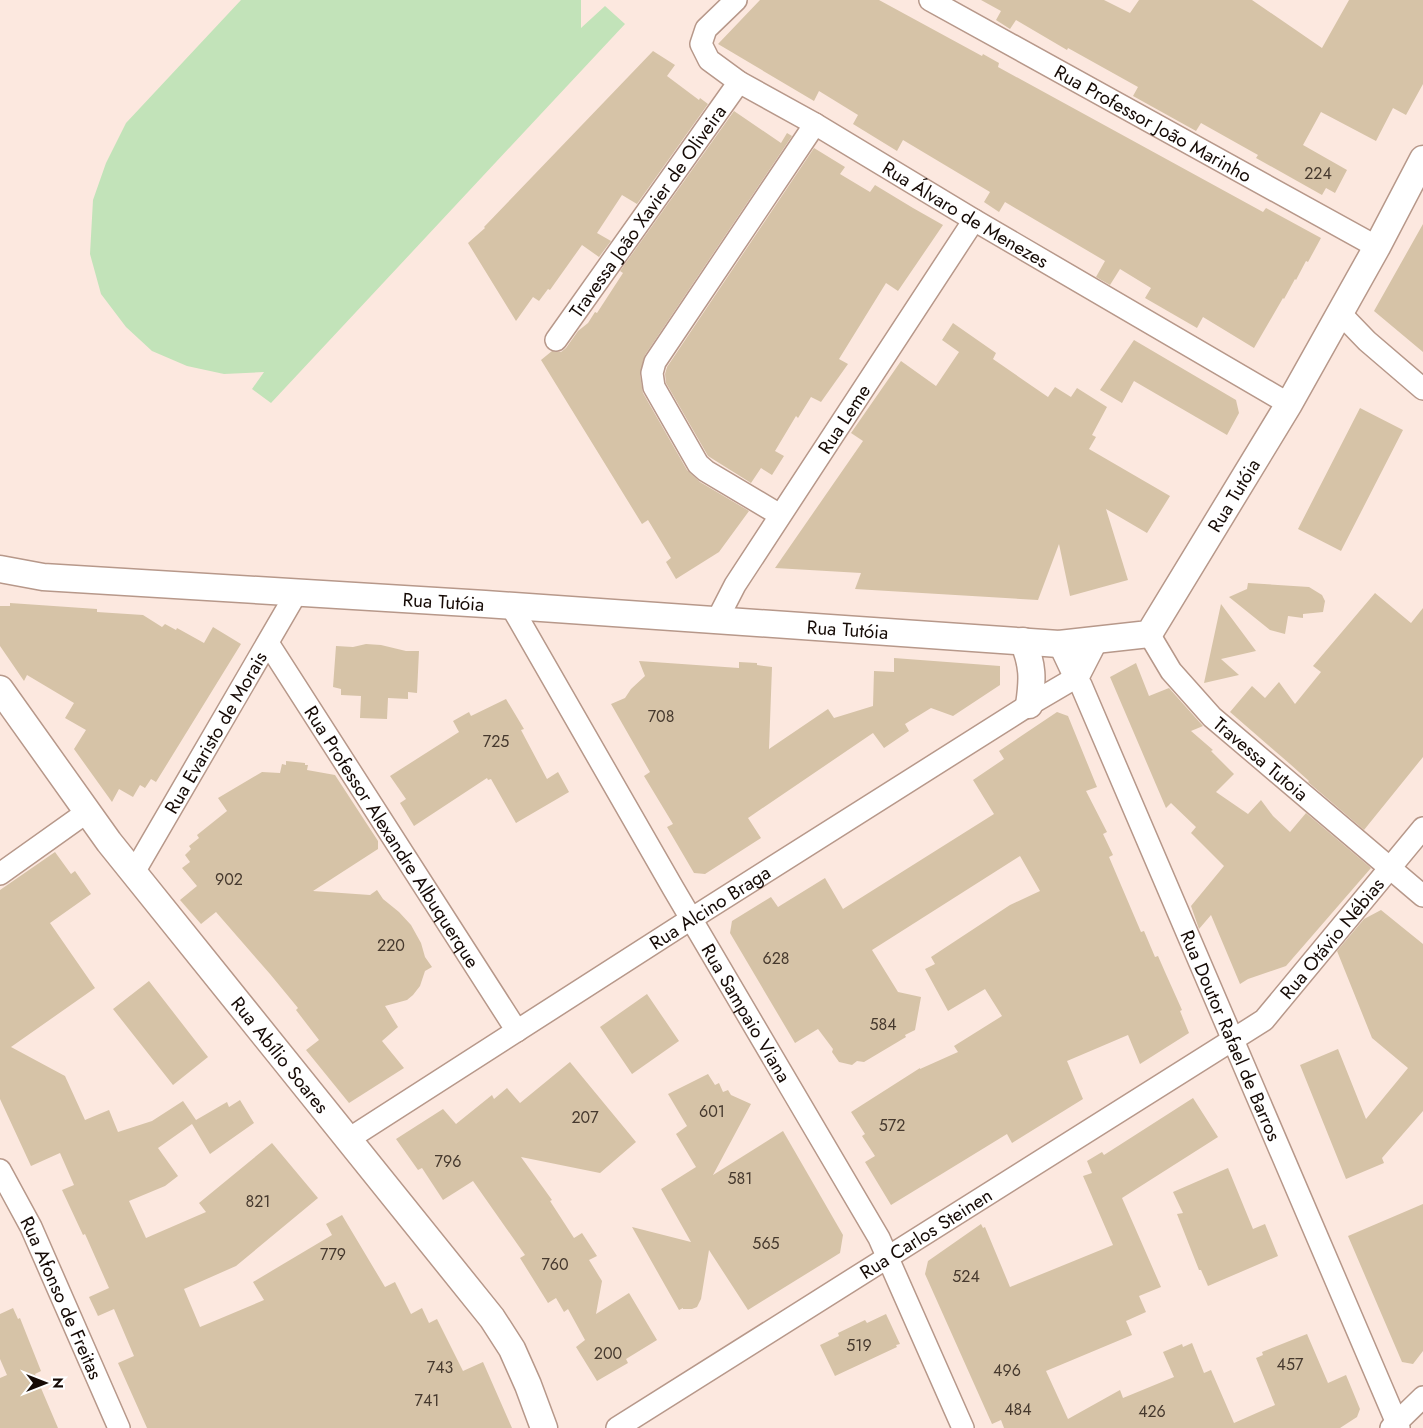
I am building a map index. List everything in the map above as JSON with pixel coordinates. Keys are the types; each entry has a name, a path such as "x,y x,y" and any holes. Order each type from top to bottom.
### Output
{"street":[{"name":"Rua Álvaro de Menezes","path":"736,0 706,29 701,44 709,60 739,82 816,124 974,220 1289,404"},
{"name":"Rua Professor João Marinho","path":"930,0 1377,247"},
{"name":"Travessa João Xavier de Oliveira","path":"556,340 739,82"},
{"path":"780,515 706,471 698,464 654,387 652,373 654,362 816,124"},
{"name":"Rua Tutóia","path":"0,568 43,577 511,606 1059,644 1150,634 1289,404 1377,247 1423,159"},
{"name":"Rua Leme","path":"717,620 735,585 974,220"},
{"path":"1340,313 1367,340 1423,388"},
{"name":"Rua Evaristo de Morais","path":"134,874 297,592"},
{"name":"Rua Sampaio Viana","path":"511,606 879,1238 963,1428"},
{"name":"Travessa Tutoia","path":"1150,634 1171,671 1212,717 1423,896"},
{"path":"1023,641 1030,658 1032,670 1029,705"},
{"path":"1075,678 1094,641"},
{"name":"Rua Professor Alexandre Albuquerque","path":"268,643 518,1031"},
{"name":"Rua Doutor Rafael de Barros","path":"1059,644 1075,678 1081,685 1396,1426"},
{"name":"Rua Alcino Braga","path":"347,1140 691,918 1075,678"},
{"name":"Rua Abílio Soares","path":"0,689 87,812 134,874 492,1318 516,1358 544,1428"},
{"path":"0,874 87,812"},
{"name":"Rua Otávio Nébias","path":"1233,1039 1264,1020 1423,828"},
{"name":"Rua Carlos Steinen","path":"617,1428 1233,1039"},
{"name":"Rua Afonso de Freitas","path":"0,1170 31,1227 120,1428"},
{"path":"1396,1426 1423,1397"}],"green space":[{"path":"241,0 581,0 581,28 605,6 625,24 271,403 252,389 264,372 224,374 187,366 152,351 126,327 101,294 90,254 93,200 106,163 126,123"}],"building":[{"path":"760,0 879,0 982,56 983,54 999,63 998,67 1263,212 1266,208 1321,238 1254,348 1203,317 1197,328 1145,298 1151,288 1120,269 1110,285 1096,277 1105,261 1005,202 999,212 984,202 990,192 903,140 897,151 853,124 858,115 819,91 814,101 718,44"},
{"path":"981,0 1104,0 1130,13 1139,0 1252,0 1322,48 1349,0 1423,0 1423,84 1406,115 1393,108 1376,141 1321,112 1303,145 1347,170 1335,193 1326,188 1322,195 1256,158 1258,155 1201,123 1196,131 1133,96 1138,87 1068,48 1067,50 1016,20 1010,29 996,20 1001,11"},
{"path":"653,51 675,65 667,76 699,100 700,98 708,104 637,204 622,195 597,233 611,241 599,257 582,245 550,290 548,289 539,301 533,297 516,321 468,243 485,228"},
{"path":"734,111 781,143 787,133 792,136 645,355 640,375 643,393 687,470 700,482 749,511 719,552 676,579 666,562 671,558 648,520 642,524 541,360 552,351 561,352 566,348 578,331 588,323 595,312 597,313 623,273 620,271"},
{"path":"814,148 845,167 840,174 870,192 875,185 943,225 898,291 886,283 839,359 848,364 821,402 811,397 798,418 796,416 775,451 784,456 772,475 761,468 751,483 708,456 666,383 665,374 667,367"},
{"path":"1423,224 1423,352 1374,311"},
{"path":"953,323 996,353 993,359 1048,397 1055,387 1071,397 1077,388 1107,407 1092,435 1096,437 1089,449 1170,496 1147,533 1106,509 1128,580 1070,596 1059,544 1038,600 855,589 861,573 775,568 863,441 851,433 901,361 936,386 959,352 942,340"},
{"path":"1134,340 1236,400 1239,413 1227,435 1134,381 1122,403 1100,390"},
{"path":"1360,408 1403,430 1341,551 1298,529"},
{"path":"1248,583 1309,587 1322,595 1325,601 1323,612 1303,614 1303,618 1288,616 1285,634 1270,630 1229,597 1247,589"},
{"path":"1375,593 1411,623 1423,608 1423,757 1364,830 1230,712 1252,686 1265,698 1279,682 1295,704 1321,672 1313,666"},
{"path":"10,603 97,609 97,612 143,615 162,627 165,624 176,630 177,628 204,643 213,627 241,644 156,782 151,779 145,788 140,785 133,797 119,789 112,802 74,749 86,730 65,718 74,703 27,675 24,681 0,646 0,606 10,606"},
{"path":"1221,604 1256,651 1221,659 1239,675 1204,683"},
{"path":"366,644 381,645 406,651 419,651 417,693 408,692 408,699 388,698 387,719 360,718 361,696 341,695 341,689 333,687 336,646 353,647"},
{"path":"894,658 1000,666 1000,685 953,716 931,708 905,724 909,731 884,748 873,733 748,818 761,838 705,874 694,873 667,827 673,824 644,776 650,772 611,704 625,698 631,689 645,676 639,661 739,668 739,662 757,663 757,665 772,667 769,749 828,709 834,718 873,706 874,671 894,672"},
{"path":"1136,663 1149,696 1169,688 1203,726 1191,731 1213,750 1211,751 1234,774 1216,792 1248,814 1261,800 1273,816 1290,832 1306,813 1371,868 1286,966 1248,979 1240,984 1211,915 1199,929 1191,906 1224,866 1191,833 1196,827 1171,803 1166,808 1110,677"},
{"path":"506,699 524,729 521,730 547,779 558,772 569,792 516,823 491,779 488,780 487,778 414,826 400,803 406,799 390,776 459,732 453,721 469,712 471,716"},
{"path":"1057,712 1068,716 1097,787 1086,791 1107,832 1103,834 1113,855 1109,857 1141,932 1144,931 1155,957 1158,956 1182,1010 1180,1011 1189,1033 1140,1064 1128,1035 1067,1061 1083,1099 1012,1143 1007,1134 891,1205 865,1162 875,1156 862,1136 865,1134 851,1112 920,1068 958,1052 954,1046 1002,1016 985,989 948,1011 925,969 935,964 931,957 1010,905 1040,891 1020,856 872,950 898,992 921,997 915,1030 864,1062 857,1061 852,1065 839,1062 832,1052 833,1049 818,1029 795,1043 730,933 732,921 771,897 778,907 825,878 843,909 994,814 973,780 1004,759 999,751"},
{"path":"286,761 305,763 305,765 308,765 307,770 335,775 378,841 378,849 313,891 370,895 377,890 383,899 411,925 421,943 425,957 432,967 425,971 420,986 407,1000 385,1006 398,1027 382,1041 404,1068 349,1103 306,1050 319,1040 296,1010 298,1008 270,974 216,912 201,924 180,900 197,886 182,868 190,862 185,855 191,849 189,846 199,838 197,835 227,811 218,798 262,772 280,773 282,764 286,765"},
{"path":"55,852 71,874 75,871 91,894 50,923 95,988 11,1047 65,1076 85,1120 109,1110 118,1132 152,1121 183,1101 196,1120 227,1102 229,1107 240,1100 254,1123 210,1154 192,1124 158,1148 178,1176 165,1186 129,1201 146,1238 206,1212 199,1203 272,1143 318,1198 236,1266 184,1289 200,1327 264,1300 253,1282 332,1235 326,1224 342,1215 385,1287 395,1282 411,1314 422,1308 429,1323 437,1319 463,1371 483,1362 512,1428 147,1428 118,1363 134,1356 114,1309 98,1316 89,1297 109,1288 85,1234 83,1235 62,1190 74,1185 60,1153 31,1166 0,1099 0,890"},
{"path":"1381,910 1423,944 1423,1111 1382,1158 1384,1163 1346,1179 1300,1065 1338,1049 1366,1119 1408,1068 1372,1038 1337,951 1364,919"},
{"path":"149,981 208,1057 173,1085 113,1009"},
{"path":"647,994 679,1041 632,1074 600,1027"},
{"path":"570,1062 636,1142 600,1173 521,1157 552,1200 550,1201 574,1238 582,1233 597,1256 589,1260 602,1281 596,1314 629,1293 657,1340 626,1359 628,1363 597,1381 576,1347 585,1340 568,1309 564,1312 556,1298 548,1303 520,1258 525,1255 473,1181 443,1200 422,1168 418,1170 396,1139 443,1109 456,1124 492,1095 494,1099 507,1088 520,1103"},
{"path":"708,1074 715,1085 719,1083 723,1092 728,1090 731,1095 751,1104 713,1175 783,1131 843,1235 840,1253 748,1310 709,1250 701,1299 697,1307 679,1310 632,1227 691,1242 661,1189 696,1167 676,1134 687,1126 668,1094"},
{"path":"1193,1098 1218,1137 1122,1198 1161,1287 1139,1296 1146,1312 1126,1321 1132,1335 1046,1371 1068,1419 1120,1390 1123,1398 1174,1377 1163,1352 1182,1344 1183,1347 1192,1343 1204,1373 1211,1370 1234,1423 1275,1405 1256,1358 1263,1355 1262,1352 1307,1334 1328,1383 1346,1375 1360,1409 1357,1417 1340,1428 1004,1428 1001,1420 992,1424 925,1274 928,1261 981,1224 983,1228 985,1227 1010,1287 1113,1245 1083,1176 1092,1173 1087,1161 1102,1152 1104,1155"},
{"path":"1228,1168 1253,1229 1265,1224 1278,1256 1208,1286 1201,1270 1199,1270 1177,1214 1183,1213 1173,1192"},
{"path":"1423,1204 1423,1351 1413,1364 1402,1362 1348,1236"},
{"path":"13,1308 18,1319 20,1318 41,1371 35,1374 58,1428 0,1428 0,1378 7,1375 0,1359 0,1314"},
{"path":"886,1314 900,1344 835,1376 820,1345 839,1336 838,1333 865,1320 867,1323"}]}
